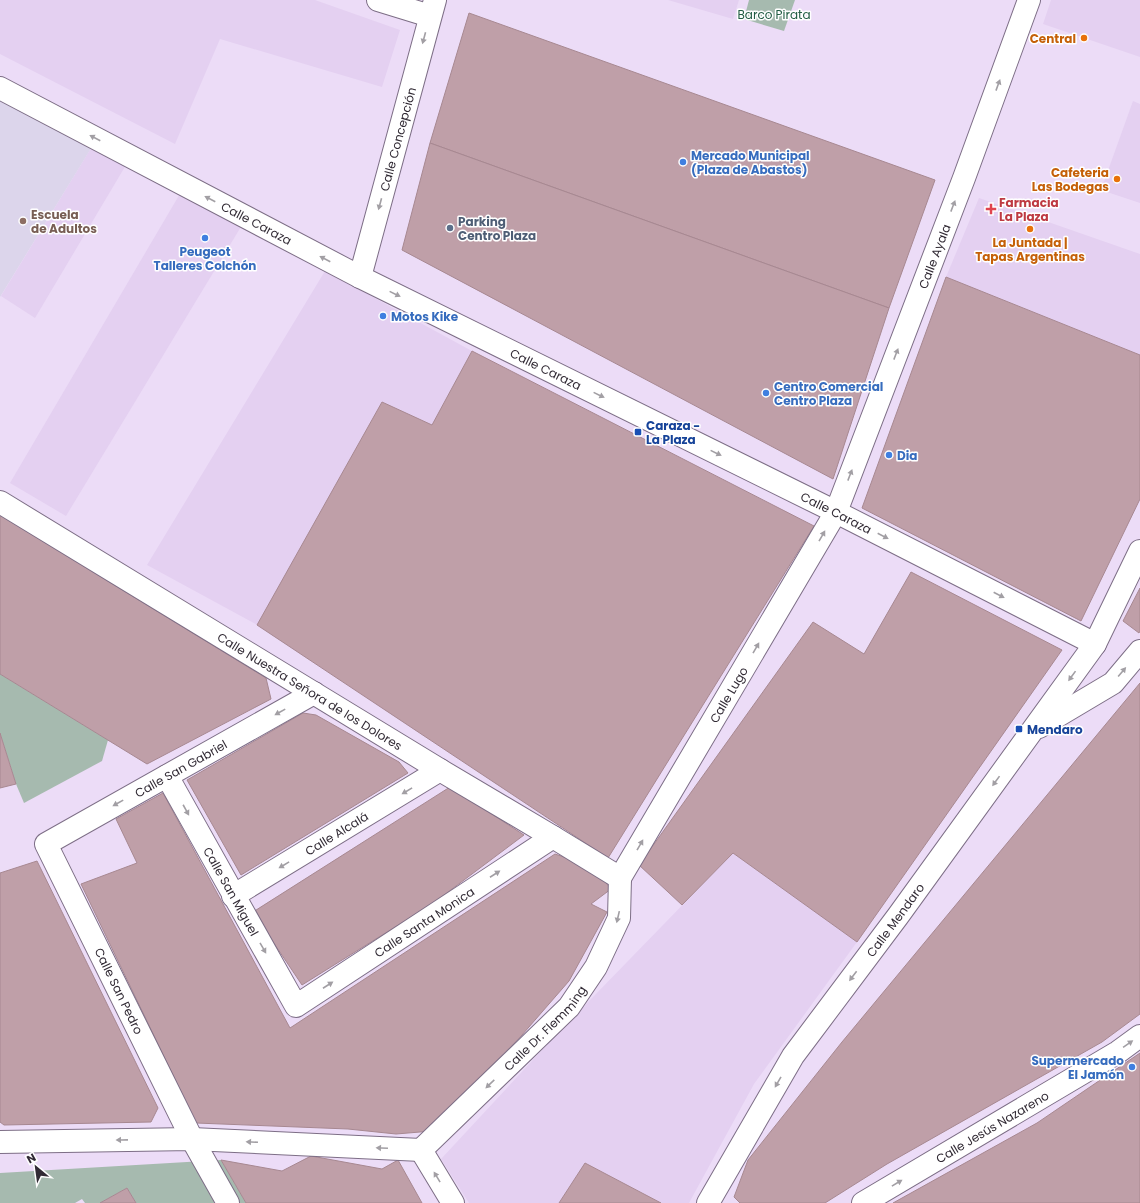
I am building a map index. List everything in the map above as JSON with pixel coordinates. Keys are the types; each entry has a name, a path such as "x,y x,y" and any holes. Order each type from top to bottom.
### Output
{"street":[{"path":"378,0 432,8"},
{"name":"Calle Ayala","path":"836,512 964,178 1029,0"},
{"name":"Calle Concepción","path":"360,277 432,8"},
{"name":"Calle Caraza","path":"0,88 360,277 836,512 1095,644"},
{"name":"Calle Nuestra Señora de los Dolores","path":"0,502 620,878"},
{"name":"Calle Lugo","path":"620,878 836,512"},
{"name":"Calle Mendaro","path":"708,1203 793,1056 898,916 1095,644 1140,551"},
{"path":"1032,731 1113,683 1140,651"},
{"name":"Calle San Gabriel","path":"46,844 314,693"},
{"name":"Calle Alcalá","path":"233,896 440,770"},
{"name":"Calle San Miguel","path":"167,776 296,1006"},
{"name":"Calle Santa Monica","path":"296,1006 553,836"},
{"name":"Calle San Pedro","path":"46,844 192,1139 228,1203"},
{"name":"Calle Dr. Flemming","path":"421,1150 569,1008 596,967 619,918 620,878"},
{"name":"Calle Jesús Nazareno","path":"863,1203 1112,1055 1140,1036"},
{"path":"0,1142 192,1139 421,1150 453,1203"}],"shaded area":[{"path":"0,0 315,0 400,30 382,87 220,39 175,144 0,54"},
{"path":"668,0 739,0 733,19"},
{"path":"1051,0 1140,0 1140,57 1043,24"},
{"name":"Escuela de Adultos","path":"0,101 93,145 0,297"},
{"path":"1133,101 1140,104 1140,203 1101,190"},
{"path":"93,145 126,165 35,318 1,296"},
{"path":"181,192 242,225 66,516 10,483"},
{"path":"979,198 1140,254 1140,355 946,277"},
{"path":"325,271 472,351 432,425 382,402 261,627 147,565"},
{"path":"733,853 857,942 754,1084 689,1203 661,1203 585,1163 559,1203 469,1203 441,1159 558,1033"}],"green space":[{"name":"Barco Pirata","path":"749,0 795,0 784,31 744,19"},
{"path":"0,674 108,740 102,761 24,803 16,784 0,733"},
{"path":"221,1160 246,1203 136,1203 127,1188 100,1203 85,1203 82,1199 75,1203 0,1203 0,1173"}],"building":[{"name":"Mercado Municipal (Plaza de Abastos)","path":"469,13 935,180 889,308 430,143"},
{"name":"Centro Comercial Centro Plaza","path":"430,143 889,308 833,479 402,250"},
{"path":"946,277 1140,355 1140,499 1081,621 862,508"},
{"path":"472,351 814,526 608,858 257,625 382,402 432,425"},
{"path":"0,515 266,678 271,699 147,764 0,674"},
{"path":"911,572 1062,650 857,942 733,853 682,905 639,865 813,622 864,654"},
{"path":"1140,588 1140,631 1139,633 1123,621"},
{"path":"1140,683 1140,1014 1102,1042 887,1164 825,1203 740,1203 734,1197 748,1160 842,1042"},
{"path":"303,713 316,715 399,762 408,773 241,875 187,780"},
{"path":"0,733 16,784 0,788"},
{"path":"450,787 524,835 432,904 302,985 253,912"},
{"path":"163,793 290,1028 555,854 593,867 611,889 591,904 607,912 569,981 522,1035 432,1131 396,1134 348,1129 196,1123 81,884 137,863 116,819"},
{"path":"37,861 158,1108 151,1122 4,1125 0,1122 0,873"},
{"path":"1140,1053 1140,1203 893,1203 1037,1123"},
{"path":"311,1156 382,1169 398,1160 422,1203 246,1203 221,1160 282,1171"},
{"path":"585,1163 661,1203 559,1203"},
{"path":"127,1188 136,1203 100,1203"}],"place":[{"name":"Central","path":"1084,38"},
{"name":"Mercado Municipal (Plaza de Abastos)","path":"683,162"},
{"name":"Cafeteria Las Bodegas","path":"1117,179"},
{"name":"Farmacia La Plaza","path":"991,209"},
{"name":"Escuela de Adultos","path":"23,221"},
{"name":"Parking Centro Plaza","path":"450,228"},
{"name":"La Juntada | Tapas Argentinas","path":"1030,229"},
{"name":"Peugeot Talleres Colchón","path":"205,238"},
{"name":"Motos Kike","path":"383,316"},
{"name":"Centro Comercial Centro Plaza","path":"766,393"},
{"name":"Caraza - La Plaza","path":"638,432"},
{"name":"Dia","path":"889,455"},
{"name":"Mendaro","path":"1019,729"},
{"name":"Supermercado El Jamón","path":"1132,1067"}]}
